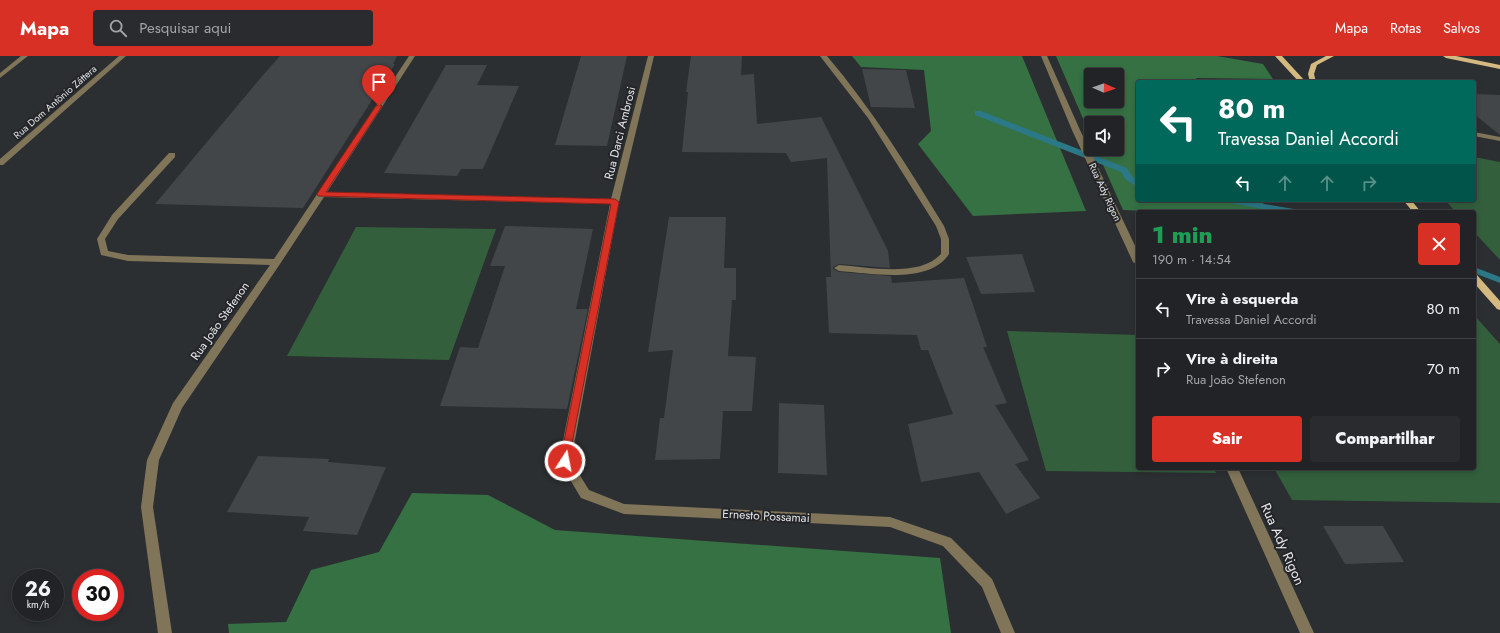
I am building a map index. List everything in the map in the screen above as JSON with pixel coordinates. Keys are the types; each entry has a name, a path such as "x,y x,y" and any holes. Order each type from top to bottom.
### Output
{"main road":[{"path":"1278,56 1301,80"},
{"path":"1312,80 1311,74 1314,64 1331,56"},
{"path":"1446,56 1500,67"},
{"path":"1409,202 1415,210"},
{"path":"1476,279 1500,307"}],"street":[{"path":"0,76 25,56"},
{"name":"Rua Dom Antônio Záttera","path":"0,163 123,56"},
{"name":"Rua João Stefenon","path":"166,633 147,507 153,460 177,406 277,262 412,56"},
{"name":"Rua Darci Ambrosi","path":"585,494 565,461 615,202 651,56"},
{"path":"824,56 888,142 940,226 945,239 945,254 938,262 930,267 908,271 839,268"},
{"name":"Rua Ady Rigon","path":"1044,56 1076,130 1136,258"},
{"path":"1476,134 1500,139"},
{"path":"172,155 115,217 101,239 104,253 128,258 277,262"},
{"path":"321,194 615,202"},
{"name":"Rua Ady Rigon","path":"1233,470 1307,633"},
{"name":"Ernesto Possamai","path":"585,494 624,509 890,522 947,542 987,583 1008,633"}],"green space":[{"path":"852,56 1022,56 1086,211 973,216 918,144 931,131 924,70 861,67"},
{"path":"1056,56 1217,56 1263,64 1273,79 1196,78 1197,80 1136,80 1136,202 1262,202 1268,210 1123,210 1099,156 1124,156 1124,116 1084,116 1084,121"},
{"path":"1476,157 1500,162 1500,260 1476,234 1476,210 1454,210 1447,202 1476,202"},
{"path":"356,227 496,229 449,360 287,356"},
{"path":"1476,317 1500,344 1500,503 1292,500 1275,470 1476,470"},
{"path":"1007,331 1136,335 1136,470 1215,470 1216,473 1046,471"},
{"path":"412,493 488,495 555,530 940,558 951,633 229,633 228,624 286,622 311,570 379,552"}],"building":[{"path":"280,56 397,56 393,64 395,64 303,208 155,204 264,74"},
{"path":"581,56 627,56 607,146 555,145"},
{"path":"691,56 742,56 741,75 754,74 757,124 821,117 888,251 890,268 839,264 833,267 833,269 839,272 891,276 892,283 964,278 987,347 983,347 1007,403 995,405 1029,460 1015,464 1040,498 1006,514 979,472 921,482 908,424 953,414 928,350 921,350 917,335 829,333 826,277 831,277 827,158 791,162 786,153 682,152 688,92 686,92"},
{"path":"446,65 487,65 477,85 519,86 483,169 461,169 457,176 384,173"},
{"path":"862,69 906,70 915,108 871,107"},
{"path":"1476,94 1500,95 1500,135 1476,116"},
{"path":"669,217 726,217 724,268 736,268 736,300 732,300 728,356 756,357 752,411 723,411 720,459 655,460 660,418 664,418 673,350 648,352"},
{"path":"505,226 593,229 576,309 588,309 567,409 440,406 460,347 478,348 505,266 490,266"},
{"path":"1022,254 1035,292 981,294 966,257"},
{"path":"779,403 824,405 827,475 778,473"},
{"path":"258,456 329,459 328,462 386,467 357,535 303,531 309,517 227,512"},
{"path":"1323,526 1383,526 1404,562 1345,564"}],"waterway":[{"path":"978,113 1124,170 1129,178 1136,183"},
{"path":"1237,202 1283,210"},
{"path":"1476,271 1500,280"}],"route":[{"path":"379,106 321,194 615,202 565,461"}]}
